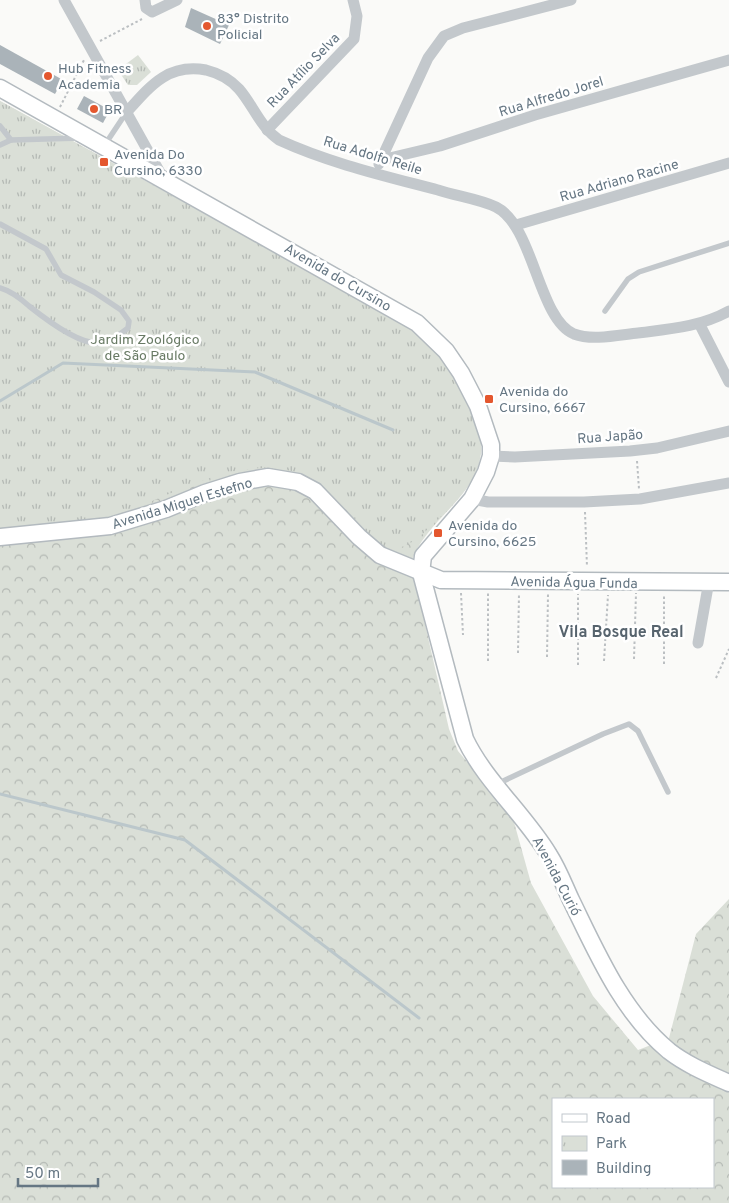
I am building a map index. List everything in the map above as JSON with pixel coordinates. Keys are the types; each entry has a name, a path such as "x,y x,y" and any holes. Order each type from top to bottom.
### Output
{"main road":[{"name":"Avenida do Cursino","path":"0,88 418,323 446,351 461,373 478,406 491,445 491,456"},
{"path":"420,573 423,556 428,547 472,499 486,472 491,456"},
{"name":"Avenida Miguel Estefno","path":"0,537 110,526 166,509 205,492 240,482 268,477 298,482 315,491 359,538 380,555 420,573"},
{"name":"Avenida Água Funda","path":"420,573 441,580 460,581 519,580 722,585"},
{"name":"Avenida Curió","path":"420,573 465,740 475,760 528,823 551,857 616,988 643,1025 670,1051 695,1068 729,1083"}],"street":[{"path":"64,0 162,178"},
{"path":"147,5 154,11 177,0"},
{"name":"Rua Atílio Selva","path":"267,130 354,39 358,16 353,0"},
{"path":"374,172 428,58 444,36 462,28 565,1"},
{"name":"Rua Alfredo Jorel","path":"381,160 440,146 535,115 729,60"},
{"name":"Rua Adolfo Reile","path":"126,113 145,92 168,74 179,69 192,68 216,72 238,87 267,130 287,144 374,172 496,207 516,225 537,278 552,309 566,329 583,336 627,334 700,325"},
{"name":"Rua Adriano Racine","path":"516,225 729,163"},
{"path":"729,311 700,325 729,382"},
{"name":"Rua Japão","path":"491,456 515,457 657,448 729,431"},
{"path":"472,499 488,502 584,502 640,499 729,483"},
{"path":"698,643 722,585"}],"lane":[{"path":"104,146 126,113"},
{"path":"0,126 11,140"},
{"path":"0,145 11,140 90,138"},
{"path":"0,224 46,249 61,275 94,292 121,310 129,321 128,328 115,338 96,343 78,338 24,301 0,288"},
{"path":"605,311 628,279 639,272 729,243"},
{"path":"497,784 610,730 629,724 638,731 668,792"}],"path":[{"path":"54,118 90,48 144,19 147,5"},
{"path":"636,450 640,499"},
{"path":"578,665 584,502"},
{"path":"518,653 519,580"},
{"path":"460,581 463,635"},
{"path":"488,581 488,661"},
{"path":"547,657 548,581"},
{"path":"604,661 608,583"},
{"path":"664,583 664,664"},
{"path":"634,659 636,584"},
{"path":"716,678 729,649"}],"green space":[{"path":"138,55 151,72 137,85 128,85 118,70"},
{"path":"0,101 360,299 481,441 479,460 473,477 464,491 428,533 418,547 411,563 449,729 458,751 512,815 531,883 593,996 638,1050 669,1038 696,934 729,899 729,1203 0,1203"},
{"name":"Jardim Zoológico de São Paulo","path":"0,101 413,329 437,352 449,368 465,397 479,432 481,452 477,470 468,487 456,502 416,539 404,546 391,548 372,540 337,499 311,479 300,473 263,468 223,474 204,480 109,517 83,523 0,530"}],"building":[{"name":"83° Distrito Policial","path":"191,8 229,25 220,44 185,27"},
{"path":"0,45 63,80 55,94 0,64"},
{"name":"BR","path":"84,96 110,110 103,123 77,109"}],"waterway":[{"path":"0,401 63,363 255,372 393,430"},
{"path":"0,794 185,840 419,1018"}],"place":[{"name":"83° Distrito Policial","path":"207,26"},
{"name":"Hub Fitness Academia","path":"48,76"},
{"name":"BR","path":"94,109"},
{"name":"Avenida Do Cursino, 6330","path":"104,162"},
{"name":"Avenida do Cursino, 6667","path":"489,399"},
{"name":"Avenida do Cursino, 6625","path":"438,533"}],"district":[{"name":"Vila Bosque Real","path":"621,631"}]}
